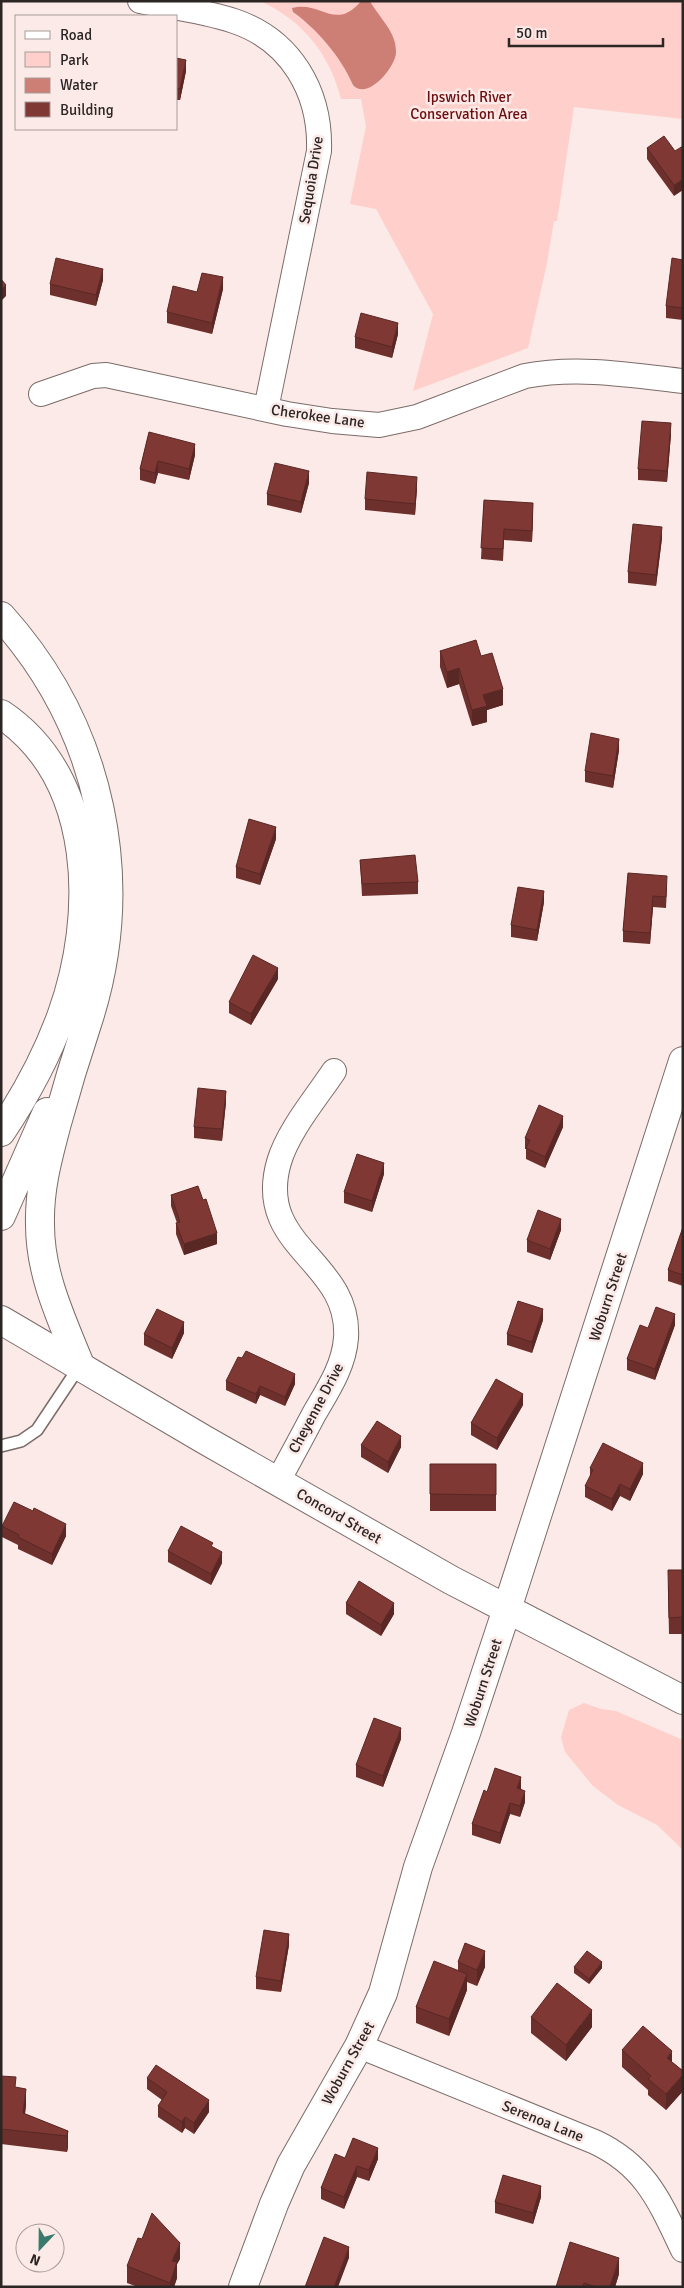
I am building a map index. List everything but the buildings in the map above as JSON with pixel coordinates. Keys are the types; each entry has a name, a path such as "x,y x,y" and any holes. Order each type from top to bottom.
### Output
{"main road":[{"path":"1,616 38,662 59,696 83,749 99,800 108,868 108,914 100,972 87,1024 78,1048 25,1159 1,1216"},
{"path":"1,714 37,746 58,776 67,794 80,842 82,886 78,954 64,1009 35,1075 1,1132"},
{"path":"78,1048 45,1169 41,1188 40,1226 43,1258 49,1287 80,1365"},
{"name":"Woburn Street","path":"243,2287 274,2204 291,2166 359,2046 383,1993 418,1867 466,1733 507,1610 683,1061"},
{"name":"Concord Street","path":"1,1320 278,1481 507,1610 683,1700"}],"street":[{"name":"Sequoia Drive","path":"140,1 232,20 265,36 296,65 305,80 314,103 319,126 319,150 266,409"},
{"name":"Cherokee Lane","path":"41,394 93,376 106,375 332,422 379,425 417,417 525,376 538,374 589,372 683,381"},
{"name":"Cheyenne Drive","path":"278,1481 335,1376 344,1351 346,1324 339,1297 325,1274 296,1245 288,1233 281,1220 275,1191 276,1177 284,1148 334,1071"},
{"name":"Serenoa Lane","path":"359,2046 595,2142 616,2154 635,2168 651,2187 683,2250"}],"lane":[{"path":"1,1446 21,1441 37,1430 80,1365"}],"green space":[{"name":"Ipswich River Conservation Area","path":"260,1 683,1 683,119 574,107 557,221 554,221 547,263 528,348 413,391 433,314 376,209 350,204 366,126 361,99 341,99 330,67 312,40 289,18"},
{"path":"584,1703 601,1709 616,1711 683,1740 683,1850 657,1825 618,1805 593,1786 565,1752 561,1737 569,1710"}],"water":[{"path":"361,1 370,1 391,32 396,45 396,53 391,67 379,81 365,89 359,89 353,85 342,64 328,44 293,12 292,8 311,8 336,15 352,10"}]}
